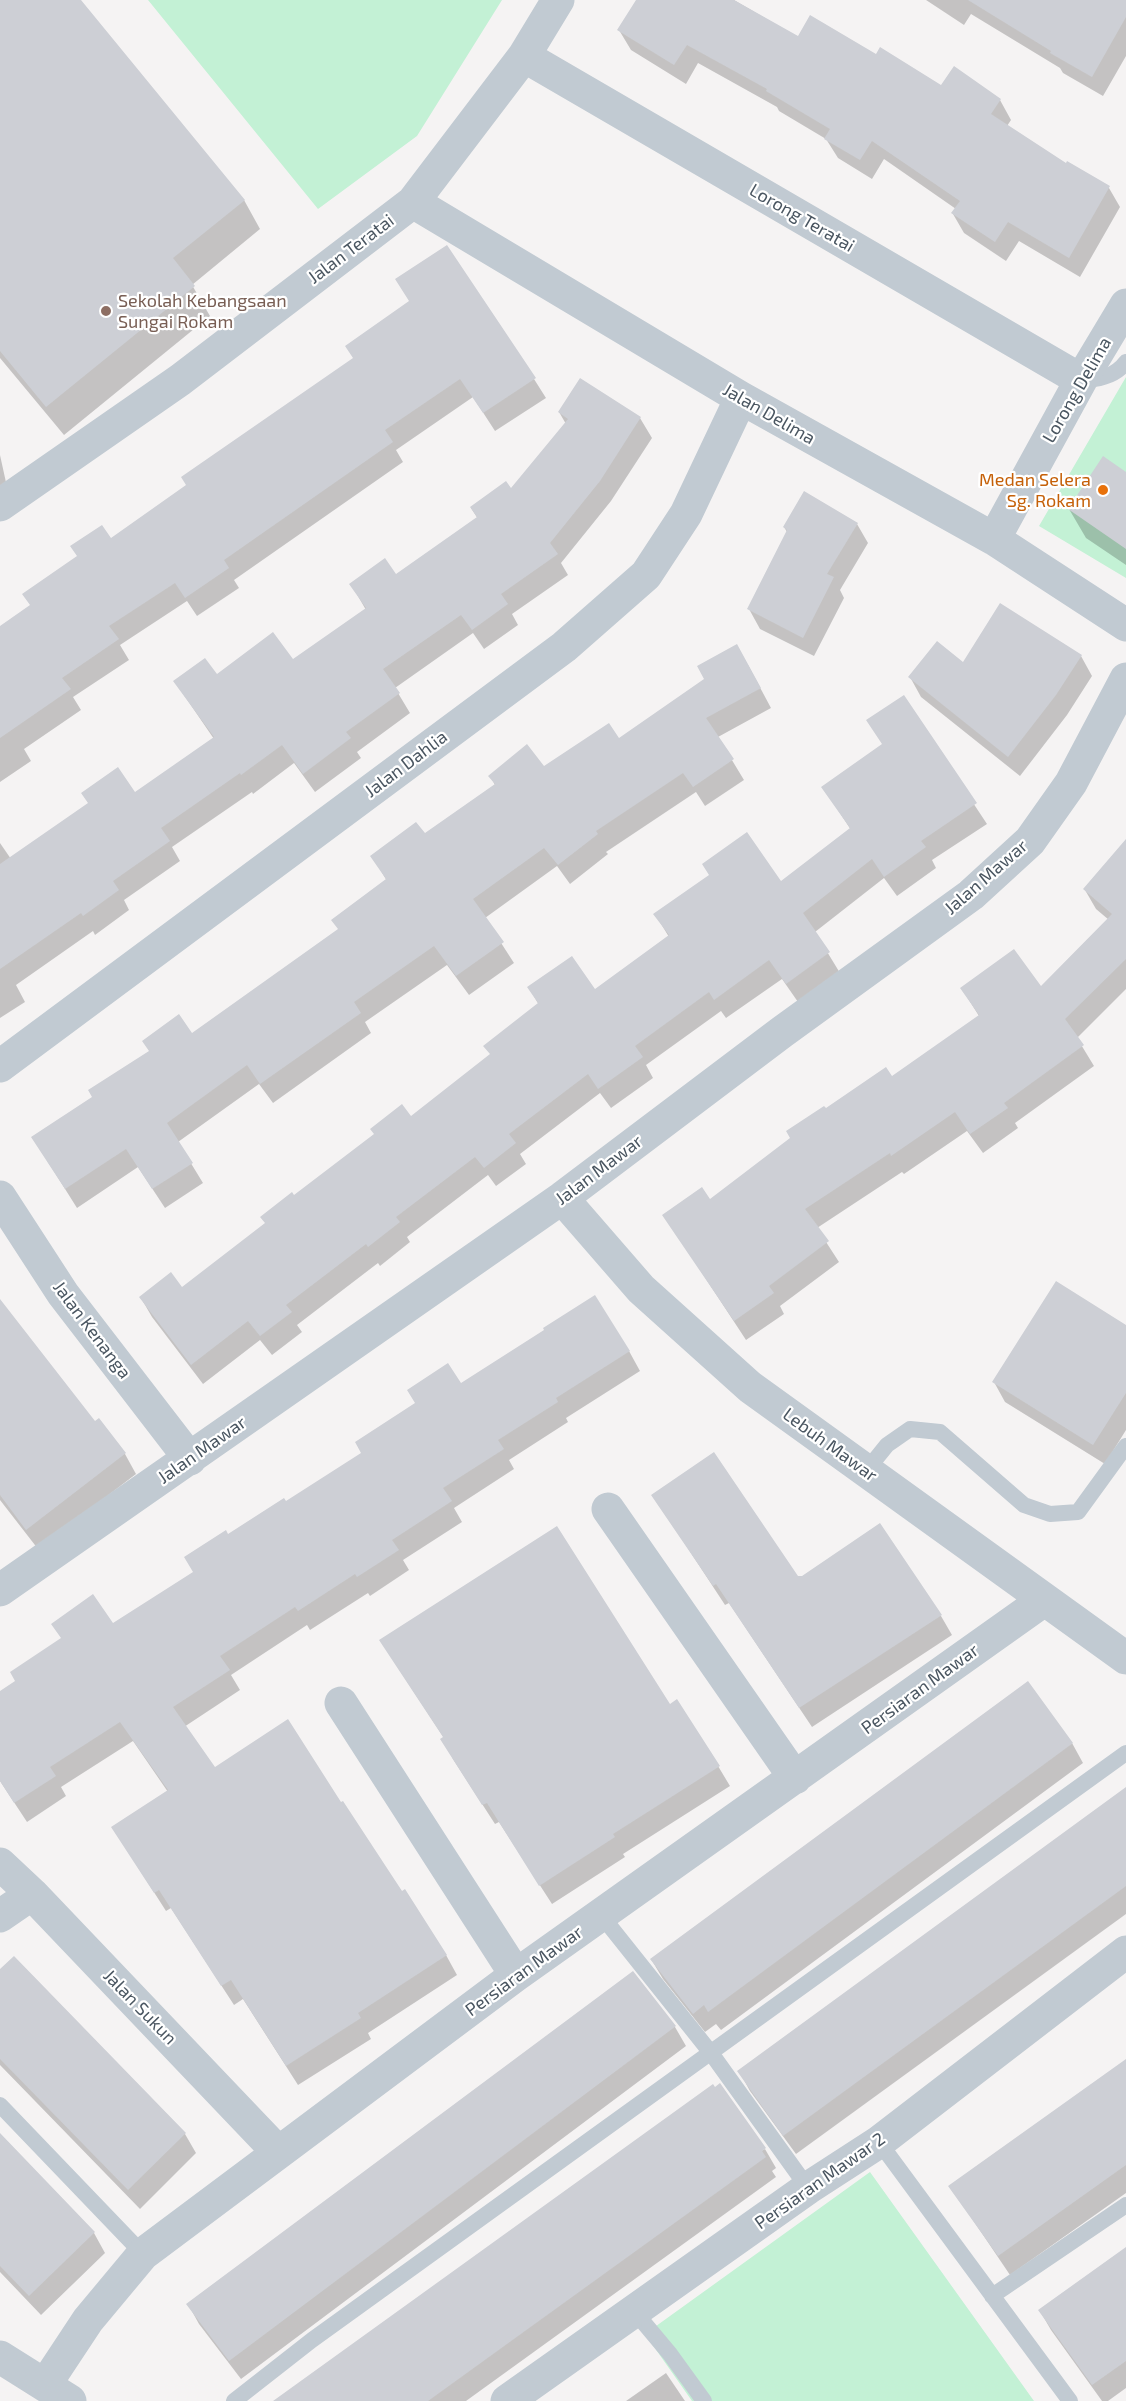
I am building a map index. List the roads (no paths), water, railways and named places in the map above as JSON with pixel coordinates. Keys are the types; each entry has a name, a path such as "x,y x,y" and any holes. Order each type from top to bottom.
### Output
{"street":[{"name":"Jalan Teratai","path":"0,506 180,380 413,202 524,56 558,0"},
{"name":"Lorong Teratai","path":"524,56 1081,380"},
{"name":"Jalan Delima","path":"413,202 741,398 994,539 1126,625"},
{"name":"Lorong Delima","path":"994,539 1081,380 1126,305"},
{"name":"Jalan Dahlia","path":"0,1066 564,647 646,575 686,513 741,398"},
{"name":"Jalan Mawar","path":"0,1590 562,1198 782,1032 971,895 1030,841 1071,783 1126,679"},
{"name":"Jalan Kenanga","path":"0,1197 63,1294 190,1459"},
{"name":"Lebuh Mawar","path":"562,1198 640,1288 750,1387 1126,1658"},
{"path":"608,1509 795,1778"},
{"name":"Persiaran Mawar","path":"58,2393 88,2320 143,2254 516,1975 1044,1600"},
{"path":"341,1703 516,1975"},
{"name":"Jalan Sukun","path":"0,1864 32,1894 278,2152"},
{"path":"0,1916 32,1894"},
{"name":"Persiaran Mawar 2","path":"507,2401 808,2188 879,2142 1126,1952"},
{"path":"0,2357 58,2393"}],"lane":[{"path":"1081,380 1099,380 1122,368 1126,362"},
{"path":"866,1471 887,1445 910,1429 940,1432 1024,1505 1050,1514 1078,1512 1126,1446"},
{"path":"234,2401 312,2340 1126,1753"},
{"path":"602,1915 711,2053 808,2188"},
{"path":"0,2105 143,2254"},
{"path":"879,2142 1070,2401"},
{"path":"992,2296 1126,2205"},
{"path":"634,2312 670,2354 704,2401"}],"place":[{"name":"Sekolah Kebangsaan Sungai Rokam","path":"106,311"},
{"name":"Medan Selera Sg. Rokam","path":"1103,490"}]}
